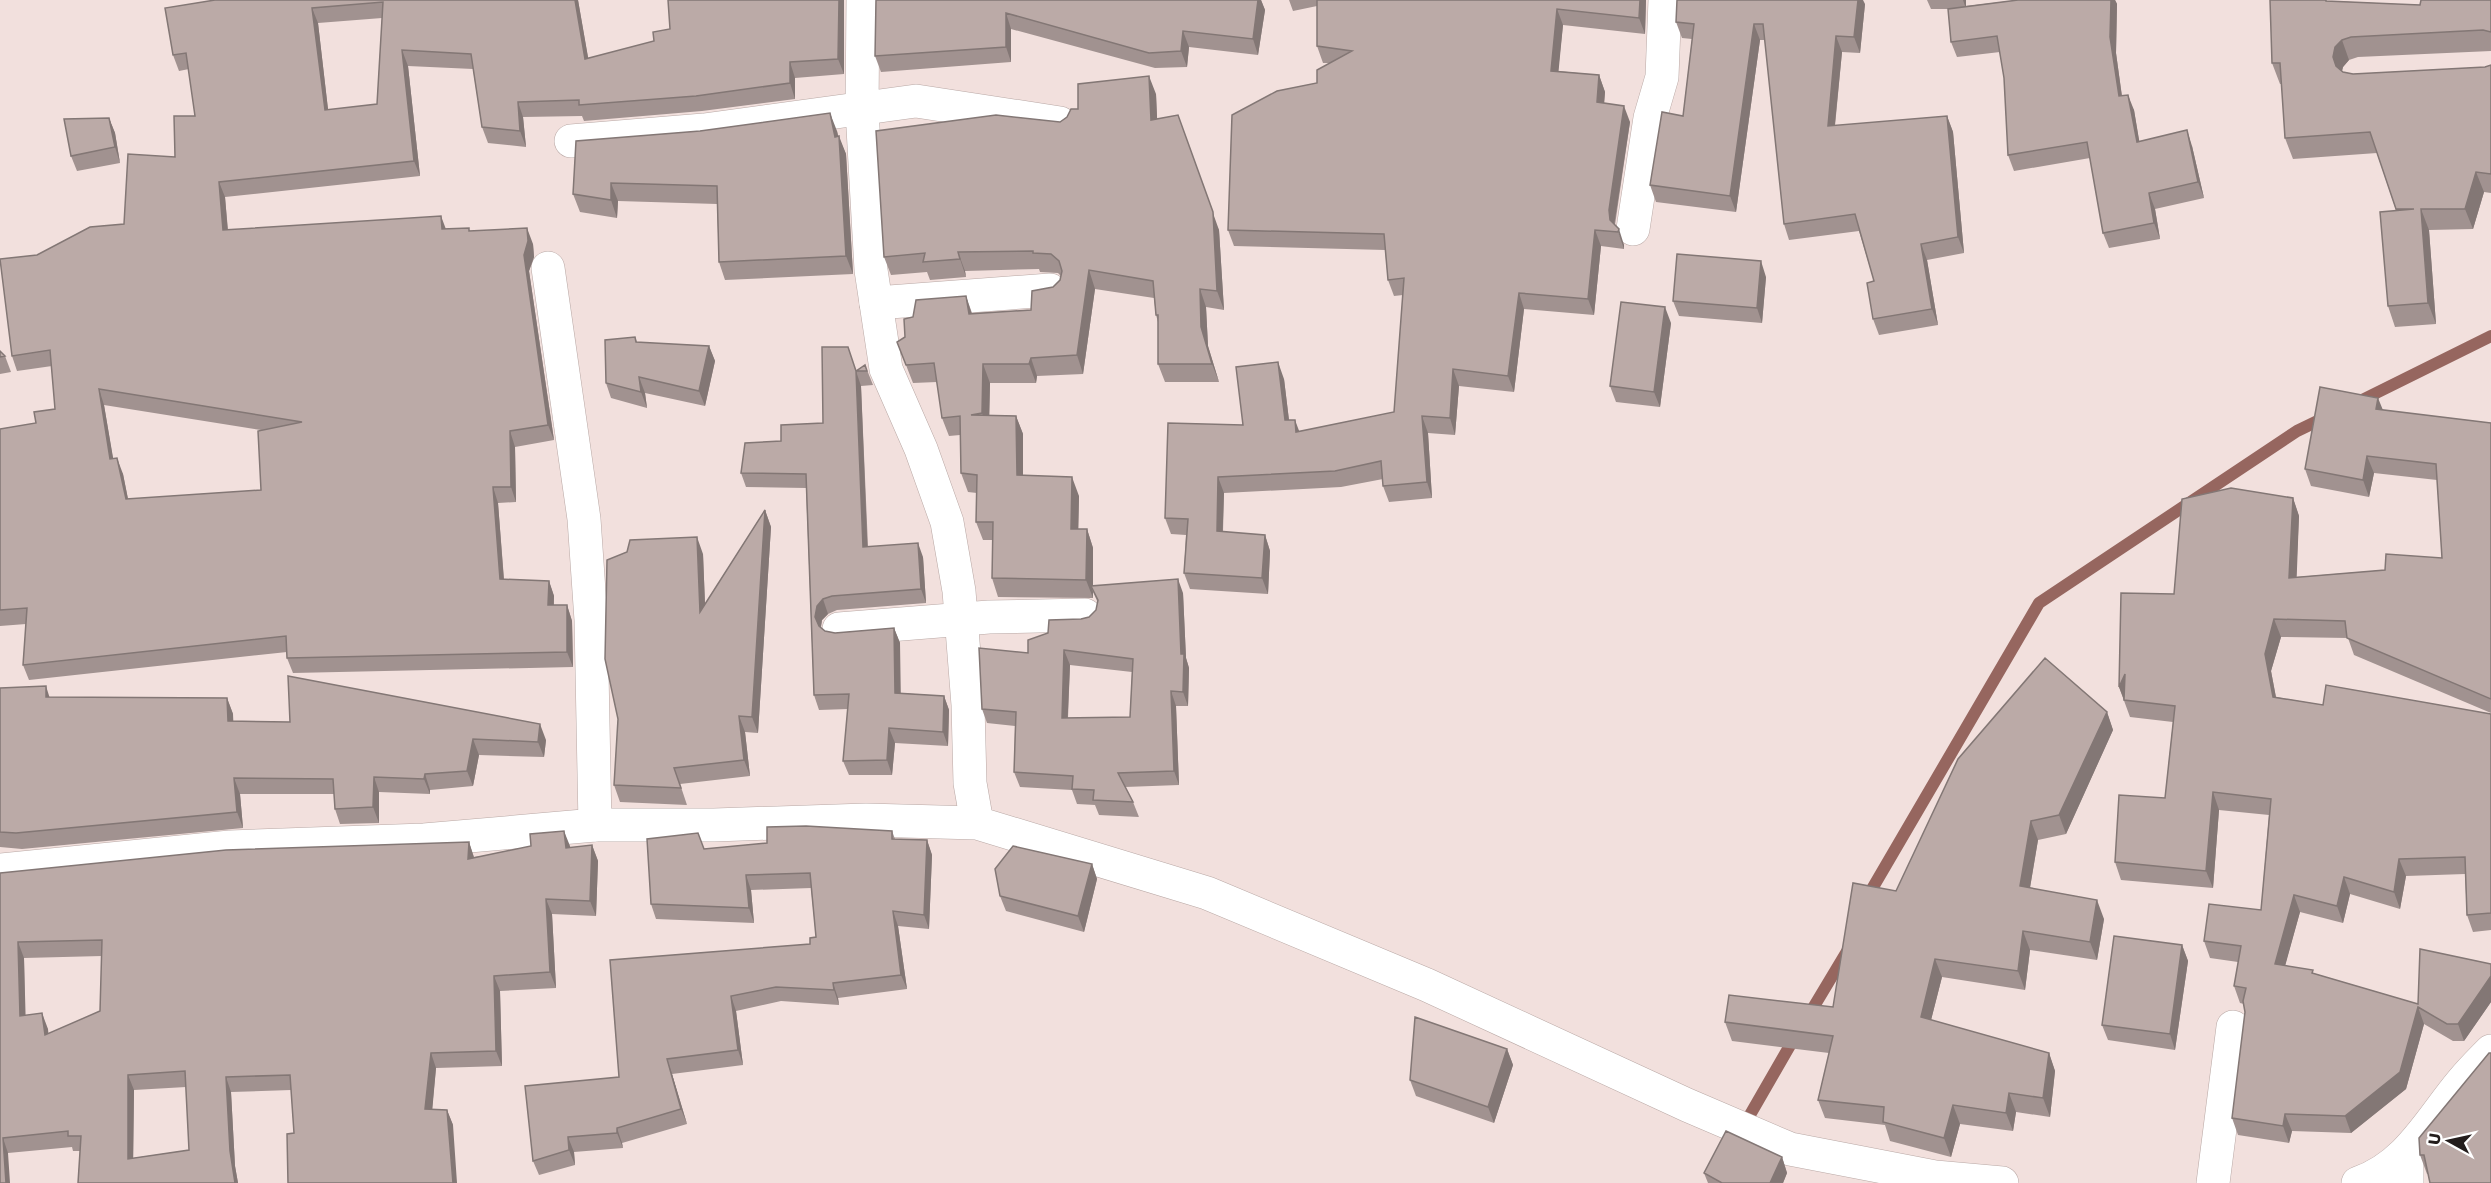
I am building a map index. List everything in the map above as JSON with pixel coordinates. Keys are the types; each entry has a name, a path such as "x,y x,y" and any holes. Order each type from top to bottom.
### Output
{"street":[{"path":"863,0 862,110 871,270 886,369 921,449 948,522 961,621 968,705 970,783 977,823"},
{"path":"1633,229 1650,118 1662,77 1665,0"},
{"path":"571,141 704,130 916,101 1060,123"},
{"path":"548,268 584,519 591,620 595,825"},
{"path":"876,303 1050,290"},
{"path":"838,629 989,617 1085,615"},
{"path":"0,870 230,847 424,840 595,825 714,825 866,820 977,823 1206,892 1427,985 1687,1105 1790,1149 1935,1177 2002,1183"},
{"path":"2213,1183 2233,1027"},
{"path":"2358,1183 2407,1169 2462,1082 2491,1051"}],"building":[{"path":"215,0 575,0 585,59 654,41 653,32 670,29 668,0 839,0 838,59 790,62 790,83 696,96 579,105 579,100 518,102 520,131 482,127 471,54 402,50 414,161 219,182 223,230 441,216 442,229 469,228 469,231 527,228 528,241 524,255 548,425 510,431 511,487 493,487 500,579 549,581 548,605 567,605 567,652 287,658 286,636 23,665 27,608 0,610 0,429 36,423 34,412 55,409 50,350 12,356 0,259 37,255 90,227 124,224 128,154 175,157 174,116 195,116 186,53 173,55 165,8","holes":["383,2 377,104 325,110 312,8","99,389 302,422 258,431 261,490 126,499 117,458 110,459"]},
{"path":"876,0 1258,0 1253,39 1183,31 1181,51 1149,53 1006,13 1006,47 875,56"},
{"path":"1317,0 1640,0 1639,18 1557,9 1551,71 1599,75 1597,102 1624,106 1609,210 1610,220 1619,229 1618,232 1595,230 1588,299 1519,293 1508,376 1453,369 1450,418 1422,416 1427,482 1383,486 1381,461 1335,471 1218,477 1217,531 1265,535 1262,578 1184,573 1188,519 1165,518 1168,423 1243,425 1236,367 1278,362 1285,420 1295,420 1296,432 1394,412 1404,278 1388,280 1384,234 1228,230 1232,115 1277,91 1317,83 1317,70 1352,51 1317,46"},
{"path":"1677,0 1858,0 1854,37 1836,36 1828,126 1947,116 1958,237 1921,244 1932,309 1873,319 1867,283 1874,281 1855,214 1784,224 1763,24 1754,24 1730,196 1650,185 1662,112 1683,116 1694,24 1676,22"},
{"path":"2018,0 2111,0 2110,37 2119,96 2128,95 2137,142 2187,130 2198,182 2149,193 2154,223 2103,233 2087,142 2008,155 2004,78 1997,36 1951,42 1948,9"},
{"path":"2270,0 2326,0 2420,5 2421,0 2491,0 2491,32 2483,30 2351,37 2342,40 2335,47 2333,57 2336,66 2343,72 2353,74 2491,65 2491,174 2476,172 2465,209 2421,209 2428,303 2388,306 2380,212 2414,209 2396,209 2370,132 2285,138 2280,63 2272,63"},
{"path":"1149,76 1151,120 1178,115 1213,212 1217,291 1200,289 1201,327 1212,364 1158,364 1158,315 1156,315 1153,281 1089,270 1077,355 1031,358 1029,364 983,364 982,413 971,415 1016,416 1017,475 1072,477 1071,529 1087,529 1086,580 992,578 993,522 976,522 977,475 961,473 960,416 942,418 934,363 906,365 897,342 905,337 904,319 913,317 916,300 966,296 969,314 1031,310 1032,291 1053,287 1060,280 1062,271 1059,261 1051,254 1033,253 1033,251 958,252 960,259 923,262 925,253 884,257 876,131 996,115 1060,122 1067,117 1071,109 1078,109 1078,84"},
{"path":"830,113 835,137 839,136 846,256 719,262 717,186 611,183 611,200 573,194 576,141 700,131"},
{"path":"109,118 115,147 71,156 64,119"},
{"path":"1677,254 1761,261 1757,308 1673,301"},
{"path":"1621,302 1665,307 1654,392 1610,386"},
{"path":"635,337 636,342 709,346 699,391 639,377 641,392 606,383 605,340"},
{"path":"822,347 848,347 856,371 863,547 918,543 921,589 832,596 823,599 817,606 815,617 819,626 825,631 835,633 894,628 895,693 944,696 943,732 889,728 887,760 843,761 849,694 814,695 806,474 741,473 745,443 781,441 781,425 823,423"},
{"path":"865,365 867,371 856,371"},
{"path":"2320,387 2378,398 2376,409 2491,423 2491,699 2347,638 2345,621 2274,619 2265,654 2273,697 2323,705 2326,685 2491,714 2491,913 2467,915 2465,857 2399,859 2394,892 2344,877 2337,906 2294,895 2275,964 2313,970 2312,973 2418,1004 2420,949 2491,964 2491,976 2458,1024 2447,1024 2418,1007 2400,1072 2345,1116 2285,1114 2283,1126 2232,1118 2245,1012 2243,1001 2246,988 2234,986 2241,946 2204,941 2209,904 2261,910 2271,799 2213,792 2206,871 2115,862 2119,795 2165,798 2175,706 2124,700 2125,674 2119,687 2121,593 2174,594 2182,499 2231,488 2293,498 2289,578 2385,570 2386,554 2442,558 2436,464 2367,456 2363,480 2305,469"},
{"path":"765,510 752,717 739,716 744,760 674,768 681,788 614,785 618,719 605,659 607,560 627,552 630,540 697,537 700,612"},
{"path":"1178,579 1181,654 1184,654 1183,692 1171,691 1174,771 1118,773 1133,802 1093,800 1094,790 1072,789 1073,776 1014,772 1016,712 982,709 979,648 1028,653 1028,640 1048,633 1049,620 1081,619 1089,617 1096,610 1098,600 1091,586","holes":["1064,650 1133,659 1130,717 1062,718"]},
{"path":"2045,658 2107,712 2059,815 2031,821 2020,886 2097,900 2090,942 2023,931 2018,971 1935,959 1921,1017 2049,1053 2043,1098 2009,1093 2006,1113 1953,1105 1944,1138 1883,1122 1884,1107 1818,1100 1833,1036 1725,1022 1729,995 1833,1007 1853,883 1896,891 1958,759"},
{"path":"288,676 540,724 538,742 473,739 467,771 425,774 424,779 374,777 373,807 335,809 333,779 234,778 237,812 16,833 0,832 0,688 46,686 46,697 227,698 228,721 290,722"},
{"path":"806,826 892,831 892,839 927,840 924,915 893,911 901,975 833,983 834,990 776,987 731,996 738,1050 667,1059 681,1109 617,1128 617,1133 568,1137 569,1150 533,1161 525,1086 619,1077 610,960 810,944 810,938 816,937 810,873 746,875 749,908 651,904 647,839 698,833 704,849 767,843 767,827"},
{"path":"564,831 566,848 592,845 590,901 546,899 550,972 494,976 496,1051 431,1053 425,1109 447,1110 453,1183 288,1183 287,1134 294,1133 290,1075 226,1077 230,1151 235,1183 78,1183 81,1136 68,1136 68,1131 3,1138 6,1183 0,1183 0,873 226,850 469,842 468,859 531,846 530,834","holes":["102,940 100,1011 45,1035 42,1013 20,1016 18,942","185,1071 189,1150 128,1159 128,1075"]},
{"path":"1013,846 1092,864 1078,916 1000,896 995,869"},
{"path":"2114,936 2182,945 2170,1034 2102,1025"},
{"path":"1415,1017 1507,1049 1488,1107 1410,1080"},
{"path":"2491,1053 2491,1183 2430,1183 2424,1155 2420,1155 2419,1138"},
{"path":"1726,1131 1782,1157 1770,1183 1722,1183 1704,1173"}],"waterway":[{"path":"2356,403 2491,336"},
{"path":"1865,901 2039,603 2297,431 2326,417"},
{"path":"1807,1018 1849,948"},
{"path":"1743,1127 1796,1035"}]}
